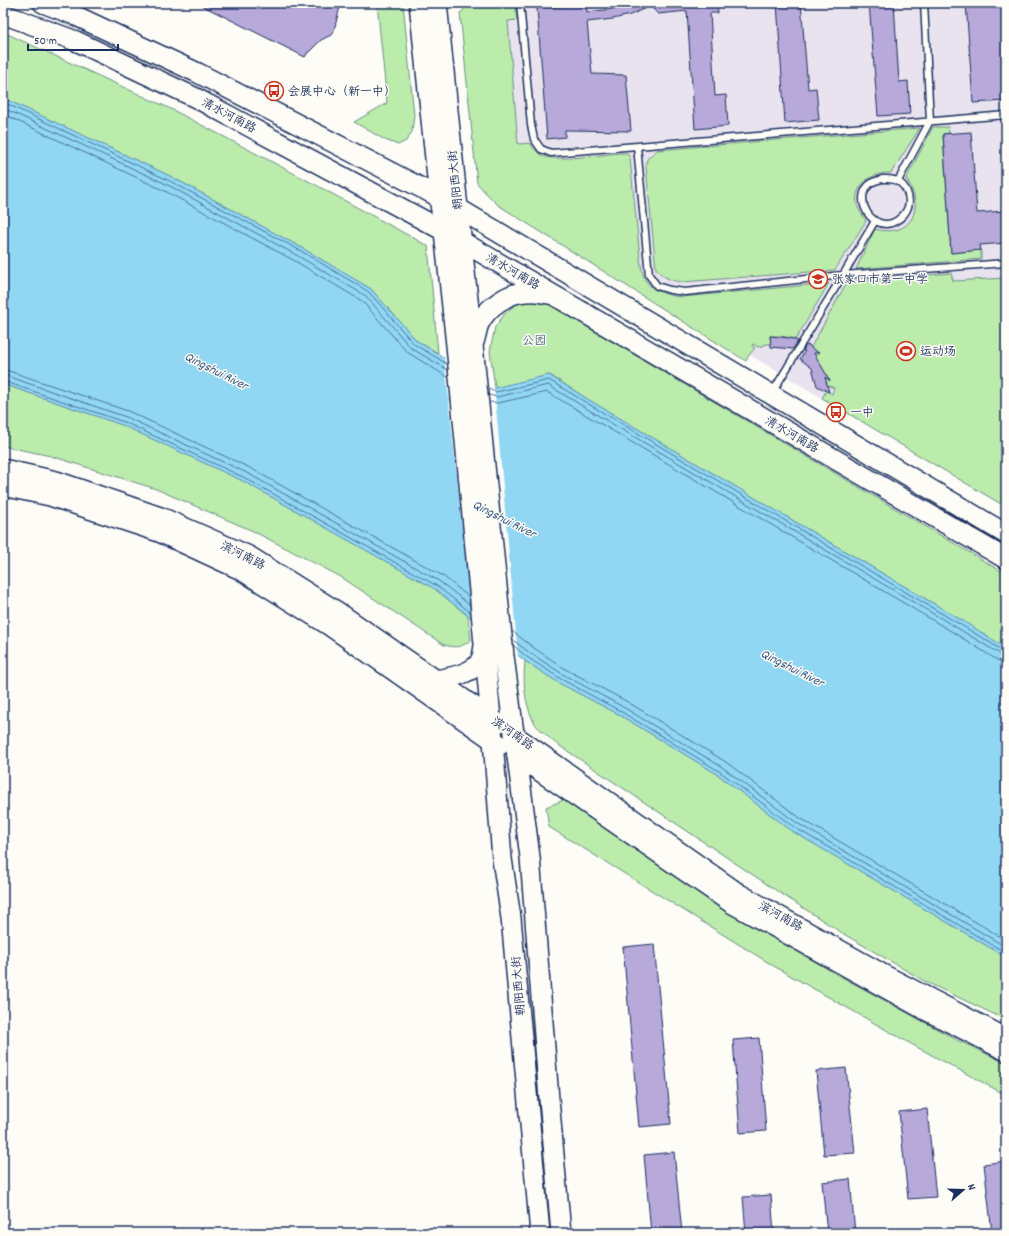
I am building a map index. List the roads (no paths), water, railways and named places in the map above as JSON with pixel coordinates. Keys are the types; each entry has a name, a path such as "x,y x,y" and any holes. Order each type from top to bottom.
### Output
{"main road":[{"name":"清水河南路","path":"42,3 72,8 439,197 1006,534"},
{"name":"朝阳西大街","path":"419,3 439,197 444,231 468,349 516,756 530,857 561,1233"},
{"name":"朝阳西大街","path":"437,3 462,241 484,645 502,859 512,918 540,1233"},
{"name":"清水河南路","path":"3,14 76,41 196,98 444,231 1006,559"},
{"path":"468,349 479,323 491,308 501,300 526,292 555,296"},
{"name":"滨河南路","path":"3,469 56,481 163,518 248,556 338,612 434,680 491,717 738,892 881,972 1006,1036"},
{"name":"滨河南路","path":"3,486 50,496 159,532 241,570 330,626 731,904 925,1011 1006,1052"},
{"path":"434,680 461,674 476,666 481,660 484,645"}],"lane":[{"path":"520,3 531,125 534,139 541,149 551,153 1006,115"},
{"path":"898,181 930,121 924,3"},
{"path":"637,146 649,275 657,286 685,292 843,275 1006,263"},
{"path":"882,179 898,181 904,187 909,196 907,211 900,219 892,223 882,224 875,221 868,215 864,207 863,197 865,189 873,182 882,179"},
{"path":"771,394 875,221"}],"water":[{"name":"Qingshui River","path":"3,98 170,176 302,248 371,289 417,341 494,388 549,375 1006,648 1006,957 792,831 717,774 618,714 559,683 525,661 435,589 243,481 122,425 3,384"}],"place":[{"name":"会展中心（新一中）","path":"274,91"},
{"name":"张家口市第一中学","path":"818,279"},
{"name":"运动场","path":"906,351"},
{"name":"一中","path":"836,412"}],"park label":[{"name":"公园","path":"534,340"}]}
